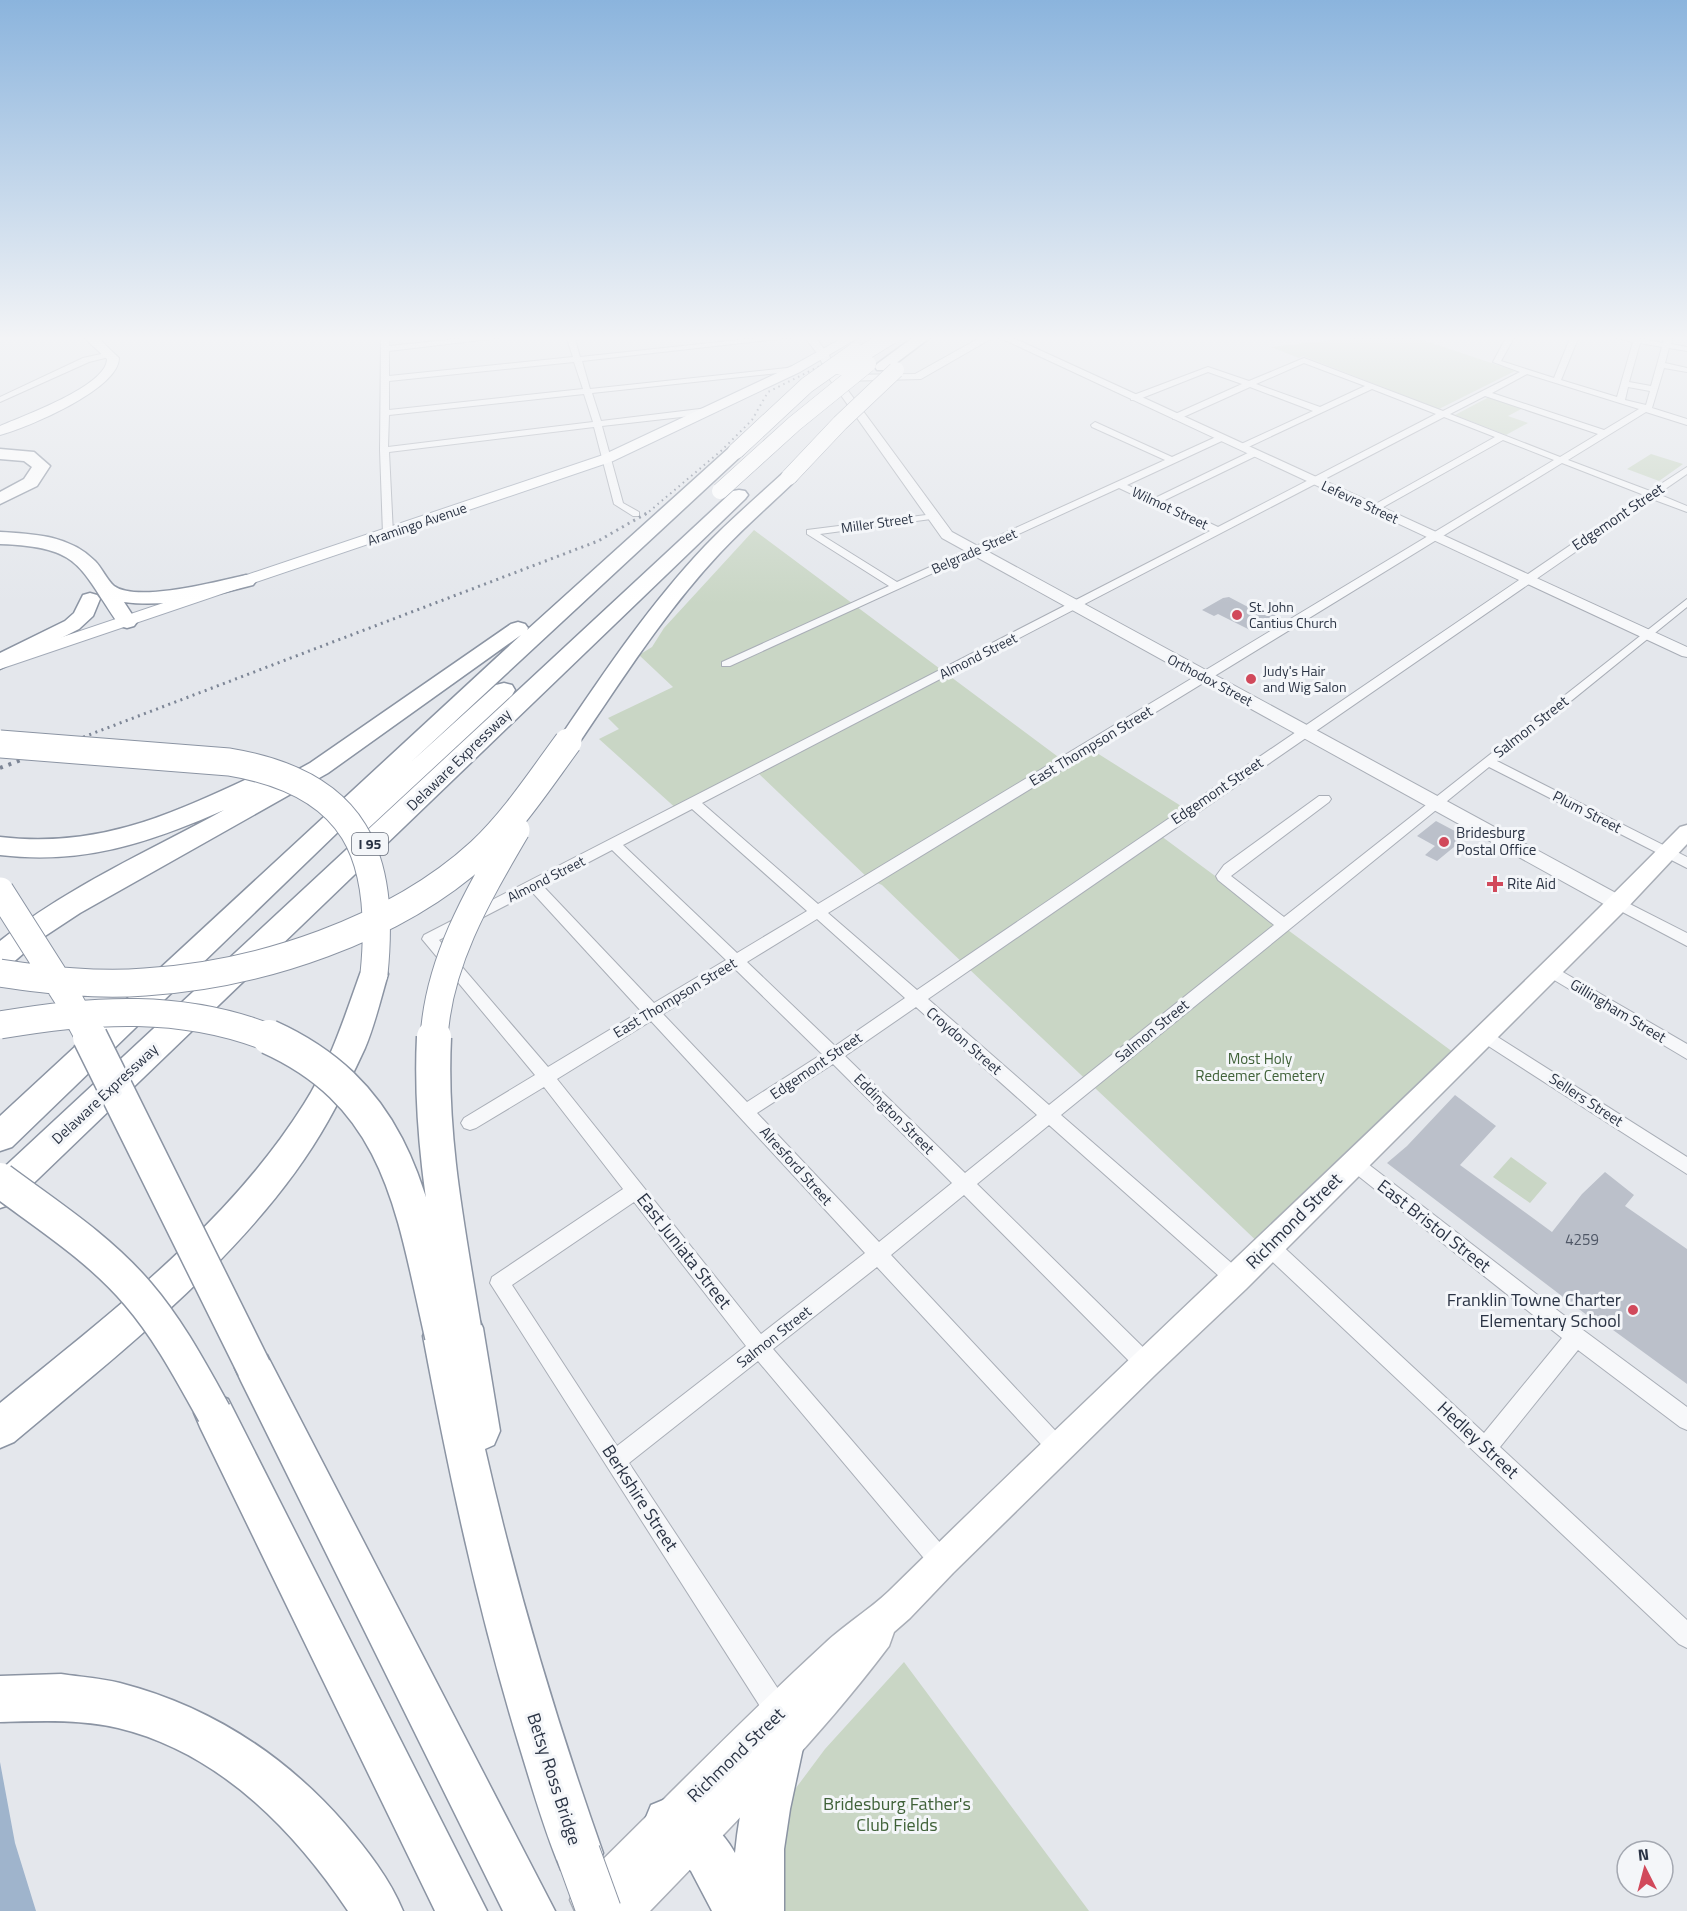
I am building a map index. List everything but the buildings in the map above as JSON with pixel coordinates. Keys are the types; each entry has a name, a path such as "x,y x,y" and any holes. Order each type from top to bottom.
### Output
{"highway":[{"path":"0,957 28,933 70,906 319,768 555,603 654,525 719,491 736,450 763,425"},
{"path":"736,450 767,425"},
{"name":"Delaware Expressway","path":"0,1145 401,785 719,491 806,425"},
{"path":"0,973 90,983 167,981 245,968 336,938 418,896 468,861 506,825 571,738 630,651 712,550 765,501 831,425"},
{"path":"0,449 34,459 41,466 41,470 32,482 0,499"},
{"path":"0,454 20,454"},
{"name":"Delaware Expressway","path":"0,1193 719,491"},
{"path":"0,1137 442,719 654,525"},
{"path":"0,538 29,538 64,545 77,553 87,587 83,616 72,625 0,663"},
{"path":"0,547 47,551 55,556 87,587 119,624"},
{"path":"87,587 126,596 155,597 246,581"},
{"path":"0,846 31,851 50,851 94,845 146,830 250,788 339,744 459,670"},
{"path":"453,1332 431,1097 434,1037 440,994 452,955 476,900 571,738"},
{"path":"0,744 215,760 255,768 294,780 324,797 348,820 358,834 372,871 379,909 379,933 374,974 357,1031 331,1088 291,1151 270,1179 211,1246 176,1281 0,1428"},
{"path":"0,891 68,998 91,1040 254,1368 527,1906"},
{"path":"0,1024 85,1011 174,1013 220,1021 257,1032 316,1062 360,1103 391,1149 412,1205 453,1332"},
{"path":"0,1180 77,1238 128,1284 151,1310 173,1342 214,1413 462,1911"},
{"name":"Betsy Ross Bridge","path":"453,1332 469,1468 513,1646 538,1732 599,1911"},
{"path":"12,1697 73,1699 119,1706 162,1718 205,1737 247,1762 298,1807 330,1842 378,1911"},
{"path":"759,1911 757,1865 760,1829 780,1730"},
{"path":"680,1831 714,1864 739,1911"}],"main road":[{"name":"Aramingo Avenue","path":"0,663 608,458 678,425"},
{"name":"Richmond Street","path":"622,1911 680,1831 780,1730 849,1673 898,1606 941,1561 1145,1363 1236,1279 1485,1035 1687,832"},
{"name":"Richmond Street","path":"581,1911 599,1890 680,1831"}],"street":[{"path":"385,425 388,534"},
{"path":"384,450 602,425"},
{"name":"Orthodox Street","path":"867,425 947,535 1434,804 1687,940"},
{"name":"Lefevre Street","path":"1194,425 1687,653"},
{"path":"1242,447 1287,425"},
{"name":"Almond Street","path":"429,939 1425,425"},
{"path":"1471,425 1687,509"},
{"path":"1581,425 1604,433"},
{"name":"East Thompson Street","path":"470,1123 1617,425"},
{"path":"596,426 608,458 619,504 636,514"},
{"path":"1095,426 1172,460"},
{"path":"1375,508 1502,437"},
{"name":"Belgrade Street","path":"726,664 1221,438"},
{"path":"1156,501 1255,453"},
{"name":"Edgemont Street","path":"746,1112 834,1055 1687,470"},
{"name":"Wilmot Street","path":"1120,485 1219,531"},
{"name":"Miller Street","path":"897,586 810,532 931,516"},
{"name":"Salmon Street","path":"616,1460 965,1185 1284,924 1687,602"},
{"name":"Plum Street","path":"1487,761 1687,863"},
{"path":"1284,924 1228,883 1222,876 1229,868 1324,799"},
{"name":"Croydon Street","path":"694,803 1236,1279"},
{"name":"Eddington Street","path":"614,844 834,1055 1145,1363"},
{"name":"Alresford Street","path":"534,885 1058,1448"},
{"name":"East Juniata Street","path":"429,939 546,1077 760,1348 941,1561"},
{"name":"Gillingham Street","path":"1549,970 1687,1052"},
{"name":"Sellers Street","path":"1485,1035 1687,1166"},
{"name":"East Bristol Street","path":"1353,1162 1576,1337 1687,1420"},
{"name":"Berkshire Street","path":"636,1190 499,1283 616,1460 780,1730"},
{"name":"Hedley Street","path":"1269,1246 1687,1636"},
{"path":"1486,1447 1576,1337"}],"green space":[{"path":"1481,425 1524,425 1506,435"},
{"path":"1651,454 1683,464 1659,481 1627,469"},
{"name":"Most Holy Redeemer Cemetery","path":"754,530 1065,762 1089,748 1189,811 1157,833 1461,1058 1265,1249 882,885 870,880 756,771 679,811 599,739 619,729 608,718 673,687 639,655 652,647 664,628"},
{"path":"1511,1157 1547,1183 1530,1203 1493,1177"},
{"name":"Bridesburg Father's Club Fields","path":"904,1662 1089,1911 774,1911 790,1796 825,1749"}],"water":[{"path":"0,1762 15,1843 36,1911 0,1911"}],"railway":[{"path":"645,515 722,450 747,425"},
{"path":"65,744 598,541 647,513"},
{"path":"0,768 68,742"}],"place":[{"name":"St. John Cantius Church","path":"1237,615"},
{"name":"Judy's Hair and Wig Salon","path":"1251,679"},
{"name":"Bridesburg Postal Office","path":"1444,842"},
{"name":"Rite Aid","path":"1495,884"},
{"name":"Franklin Towne Charter Elementary School","path":"1633,1310"}]}
